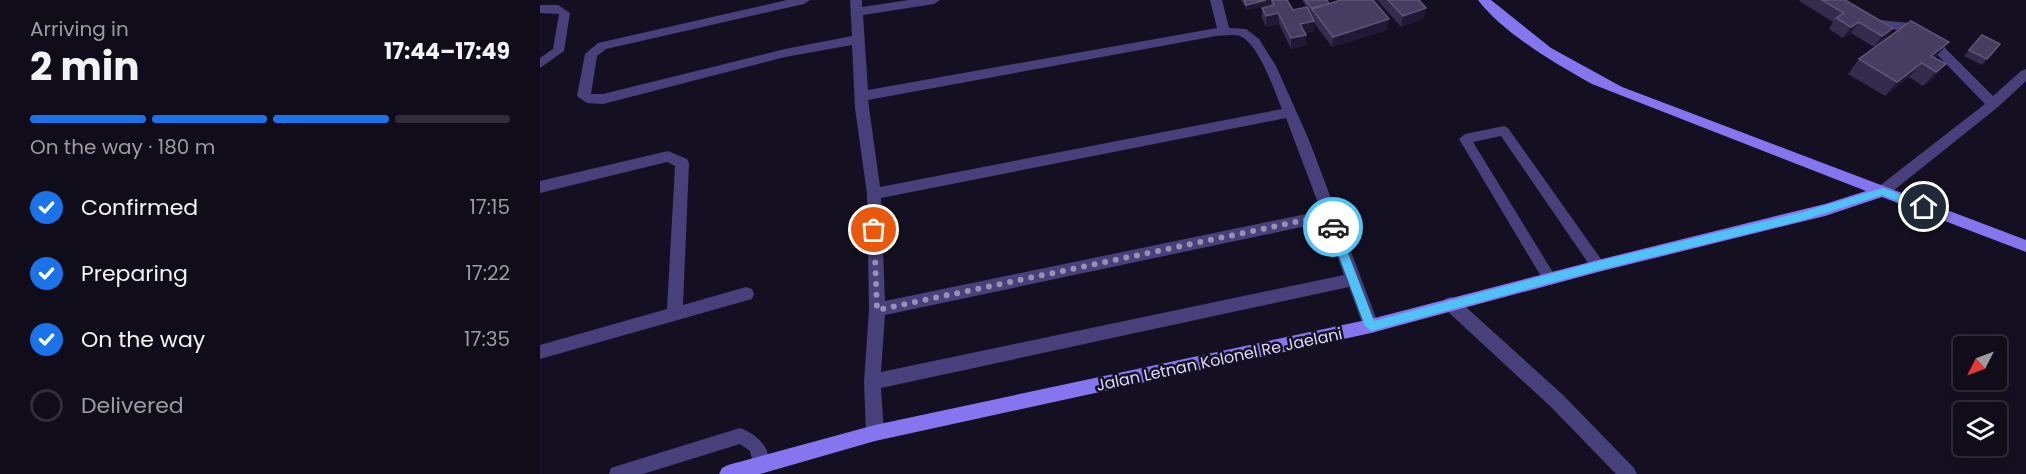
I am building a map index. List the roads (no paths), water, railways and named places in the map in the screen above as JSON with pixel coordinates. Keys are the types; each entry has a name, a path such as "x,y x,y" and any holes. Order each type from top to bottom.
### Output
{"street":[{"path":"804,0 602,46 591,54 584,96 591,100 603,99 785,53 859,39"},
{"path":"875,433 872,382 877,310 873,194 862,96 857,6 934,0"},
{"path":"1216,0 1224,32"},
{"path":"1484,0 1540,49 1576,71 1617,90 2026,246"},
{"path":"1860,20 1910,27 1922,32 1994,104"},
{"path":"862,96 1224,32 1242,32 1255,42 1270,66 1290,112 1371,326"},
{"path":"1883,191 1994,104 2026,74"},
{"path":"873,194 1290,112"},
{"path":"540,187 669,156 682,163 675,314"},
{"name":"Jalan Letnan Kolonel Re Jaelani","path":"728,474 875,433 1371,326 1599,266 1803,216 1883,191"},
{"path":"877,310 1329,215"},
{"path":"872,382 1352,280"},
{"path":"540,352 746,294"},
{"path":"1451,304 1557,401 1628,474"}],"lane":[{"path":"540,9 558,9 565,12 558,51 540,64"},
{"path":"1550,279 1465,139 1504,130 1599,266"},
{"path":"617,474 740,436 753,440 759,450 761,465"}]}
